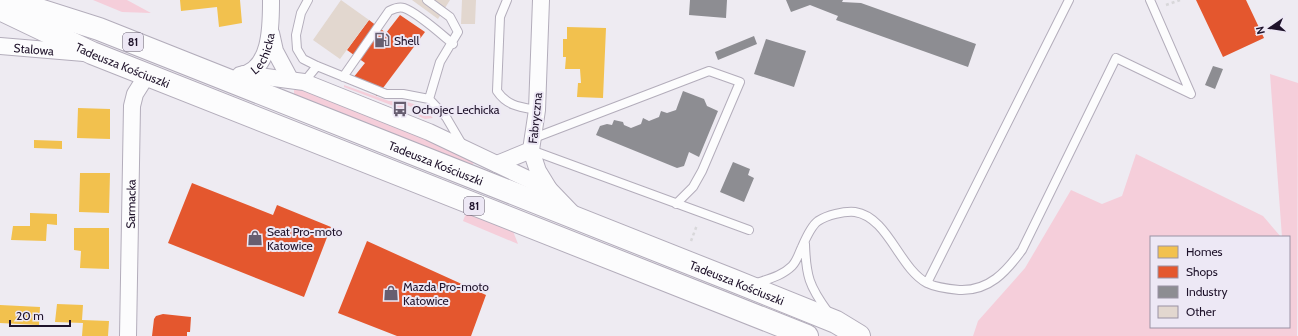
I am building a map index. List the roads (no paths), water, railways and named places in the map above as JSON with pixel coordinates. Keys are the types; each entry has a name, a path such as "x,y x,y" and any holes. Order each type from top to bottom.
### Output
{"main road":[{"name":"Tadeusza Kościuszki","path":"8,0 99,29 836,322 859,336"},
{"name":"Tadeusza Kościuszki","path":"0,10 92,54 803,335"}],"street":[{"name":"Lechicka","path":"219,77 244,74 252,69 263,57 271,32 271,0"},
{"name":"Fabryczna","path":"541,0 537,110 533,144 538,171 549,189 579,220"},
{"path":"271,32 275,51 297,81"},
{"name":"Stalowa","path":"0,46 92,54"},
{"path":"244,74 297,81 429,132 549,189"},
{"name":"Sarmacka","path":"128,336 132,106 135,94 148,75"},
{"path":"497,164 533,144"}],"lane":[{"path":"308,0 301,13 296,35 297,48 303,59 386,94 403,94 429,99 446,116 465,149"},
{"path":"427,0 450,17 458,32 453,44 440,62 429,99"},
{"path":"507,0 500,17 497,91 503,100 516,106 537,110"},
{"path":"927,283 1069,0"},
{"path":"746,287 782,274 793,265 804,241 817,222 834,214 856,212 874,221 908,266 927,283 947,289 971,290 992,283 1008,269 1022,250 1116,58 1191,94 1150,0"},
{"path":"343,76 389,12 395,8 403,8 427,23 453,44"},
{"path":"297,81 317,66"},
{"path":"533,144 709,71 740,82 702,171 693,187 676,204"},
{"path":"533,144 676,204 749,230"},
{"path":"804,241 806,271 809,282 814,293 836,322"}],"place":[{"name":"Shell","path":"382,40"},
{"name":"Ochojec Lechicka","path":"400,109"},
{"name":"Seat Pro-moto Katowice","path":"255,238"},
{"name":"Mazda Pro-moto Katowice","path":"391,293"}]}
